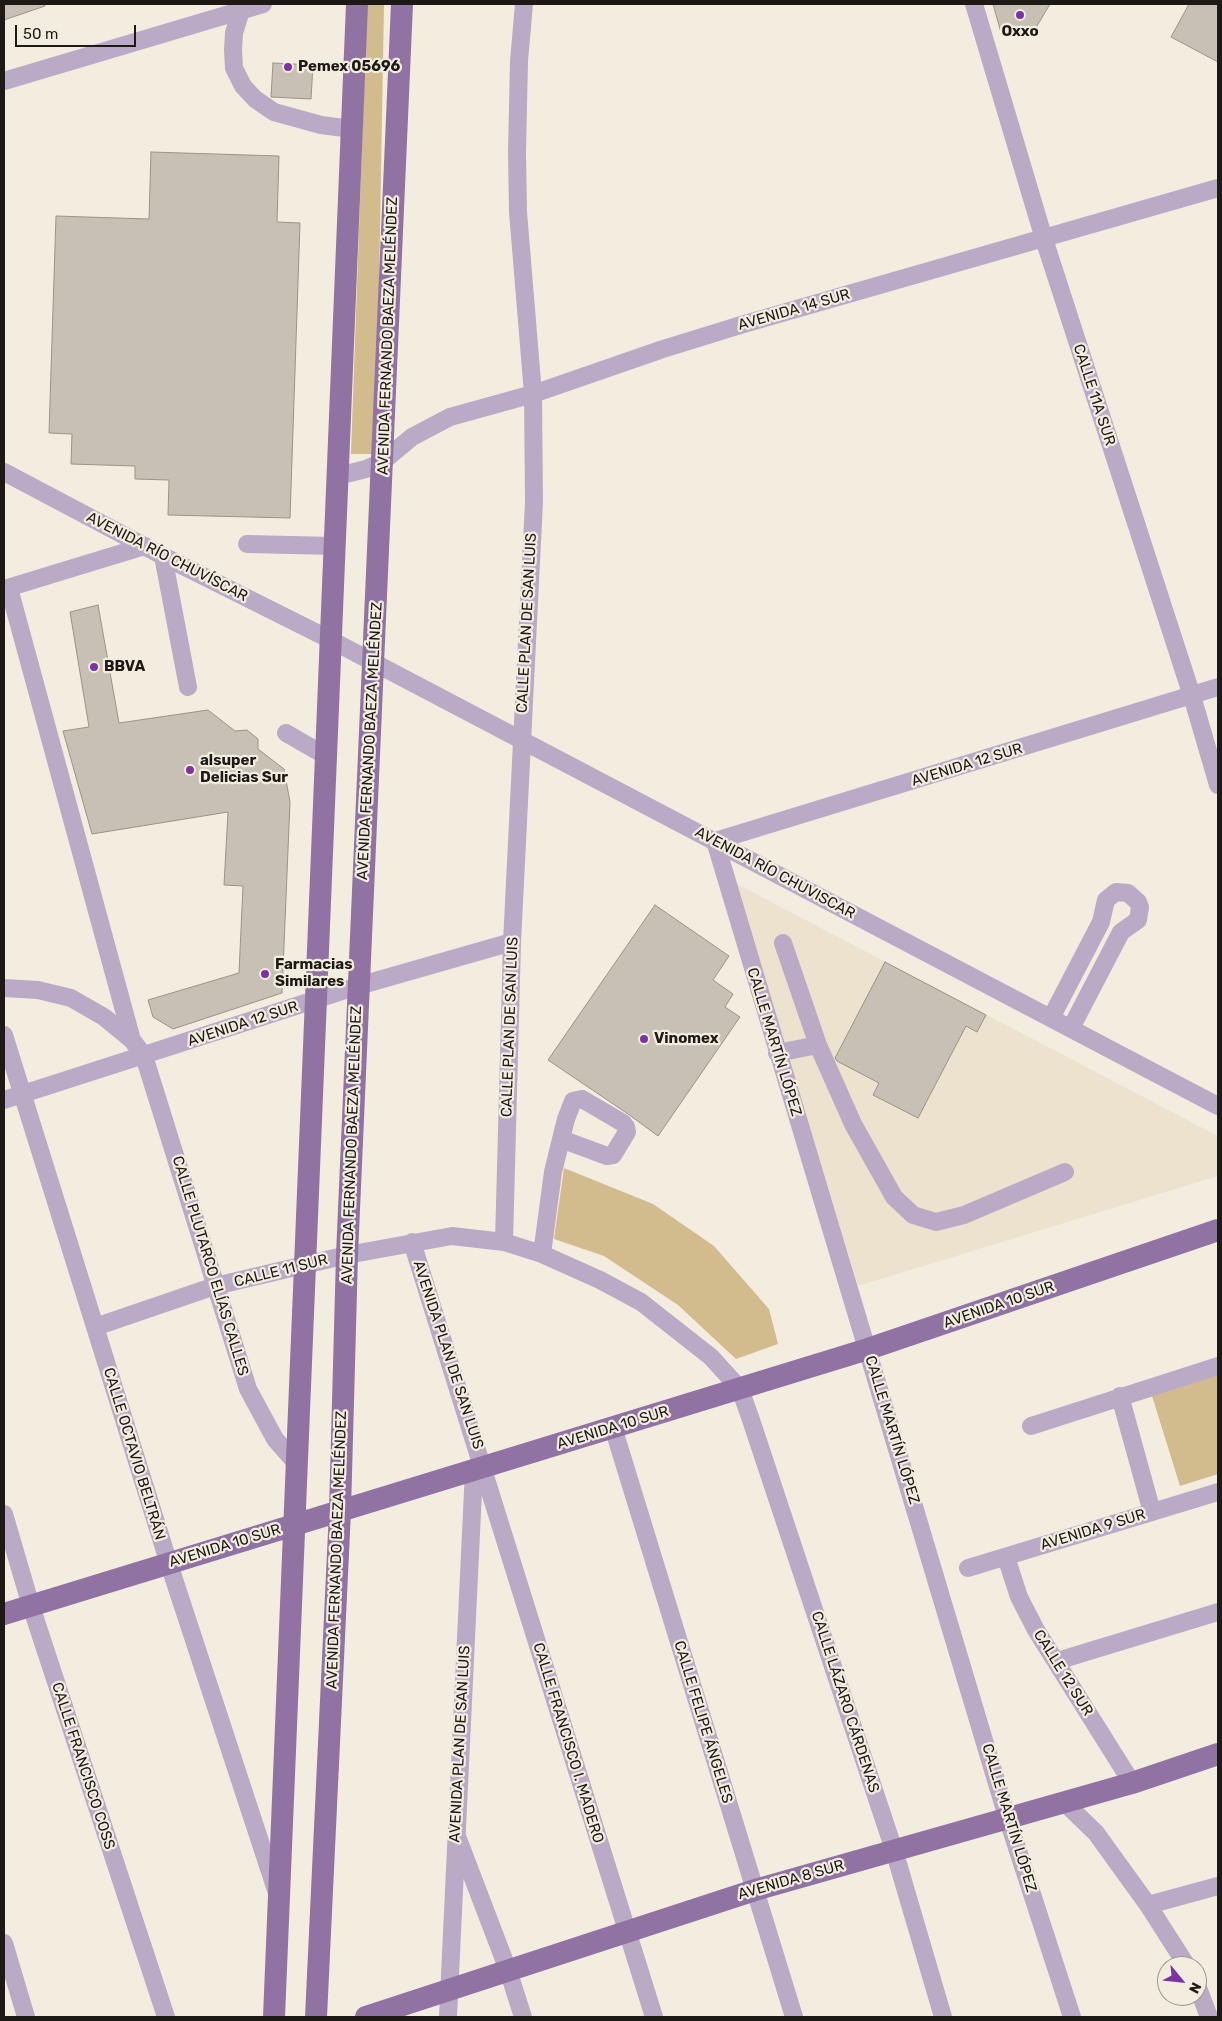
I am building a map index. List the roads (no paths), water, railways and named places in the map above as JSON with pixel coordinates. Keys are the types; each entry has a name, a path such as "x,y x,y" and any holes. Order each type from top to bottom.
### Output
{"main road":[{"path":"274,2017 357,4"},
{"name":"AVENIDA FERNANDO BAEZA MELÉNDEZ","path":"316,2017 340,1511 347,1255 358,986 402,4"},
{"name":"AVENIDA 10 SUR","path":"4,1614 868,1349 1218,1230"},
{"name":"AVENIDA 8 SUR","path":"366,2017 755,1890 1063,1801 1132,1783 1218,1754"}],"street":[{"path":"4,81 242,7 263,4"},
{"name":"CALLE PLAN DE SAN LUIS","path":"504,1242 512,942 534,502 534,394 518,212 517,114 524,4"},
{"name":"CALLE 11A SUR","path":"974,4 1044,239 1192,696 1218,786"},
{"path":"242,7 234,33 233,50 234,68 243,86 274,112 321,125 352,129"},
{"name":"AVENIDA 14 SUR","path":"338,476 366,470 382,462 412,437 450,417 534,394 681,343 1218,188"},
{"name":"AVENIDA RÍO CHUVÍSCAR","path":"4,472 163,556 331,640"},
{"path":"247,544 335,546"},
{"path":"132,1040 6,589 145,546"},
{"path":"163,556 188,687"},
{"name":"AVENIDA RÍO CHUVISCAR","path":"331,640 1218,1106"},
{"name":"AVENIDA 12 SUR","path":"715,841 1218,687"},
{"path":"286,732 326,756"},
{"name":"CALLE MARTÍN LÓPEZ","path":"715,841 1007,1817 1072,2017"},
{"path":"1051,1018 1101,922 1106,900 1116,892 1128,893 1138,902 1140,914 1138,920 1121,932 1070,1028"},
{"name":"AVENIDA 12 SUR","path":"4,1100 358,986 512,942"},
{"path":"784,943 818,1045 853,1124 894,1197 913,1215 936,1222 964,1215 1065,1172"},
{"path":"4,988 38,990 71,998 104,1017 132,1040"},
{"name":"CALLE OCTAVIO BELTRÁN","path":"4,1035 169,1564 279,1900"},
{"name":"CALLE PLUTARCO ELÍAS CALLES","path":"132,1040 144,1056 248,1389 275,1439 297,1464"},
{"path":"777,1053 818,1045"},
{"path":"542,1254 553,1172 561,1138"},
{"name":"CALLE 11 SUR","path":"95,1327 215,1286 347,1255 452,1236 504,1242 542,1254 600,1280 641,1302 711,1357 740,1389"},
{"name":"AVENIDA PLAN DE SAN LUIS","path":"412,1242 479,1469 456,1833 448,2017"},
{"path":"1031,1426 1218,1366"},
{"name":"CALLE LÁZARO CÁRDENAS","path":"740,1389 894,1850 943,2017"},
{"path":"1120,1396 1152,1512"},
{"name":"CALLE FELIPE ÁNGELES","path":"613,1428 794,2017"},
{"name":"CALLE FRANCISCO I. MADERO","path":"479,1469 654,2017"},
{"name":"AVENIDA 9 SUR","path":"968,1568 1218,1492"},
{"name":"CALLE FRANCISCO COSS","path":"4,1514 31,1606 166,2017"},
{"name":"CALLE 12 SUR","path":"1006,1557 1028,1615 1132,1783"},
{"path":"1057,1661 1218,1612"},
{"path":"1063,1801 1096,1833 1148,1905 1181,1956"},
{"path":"456,1833 508,1970 523,2017"},
{"path":"1148,1905 1218,1886"},
{"path":"4,1943 26,2017"}],"place":[{"name":"Oxxo","path":"1020,15"},
{"name":"Pemex 05696","path":"288,67"},
{"name":"BBVA","path":"94,667"},
{"name":"alsuper Delicias Sur","path":"190,770"},
{"name":"Farmacias Similares","path":"265,974"},
{"name":"Vinomex","path":"644,1039"}]}
